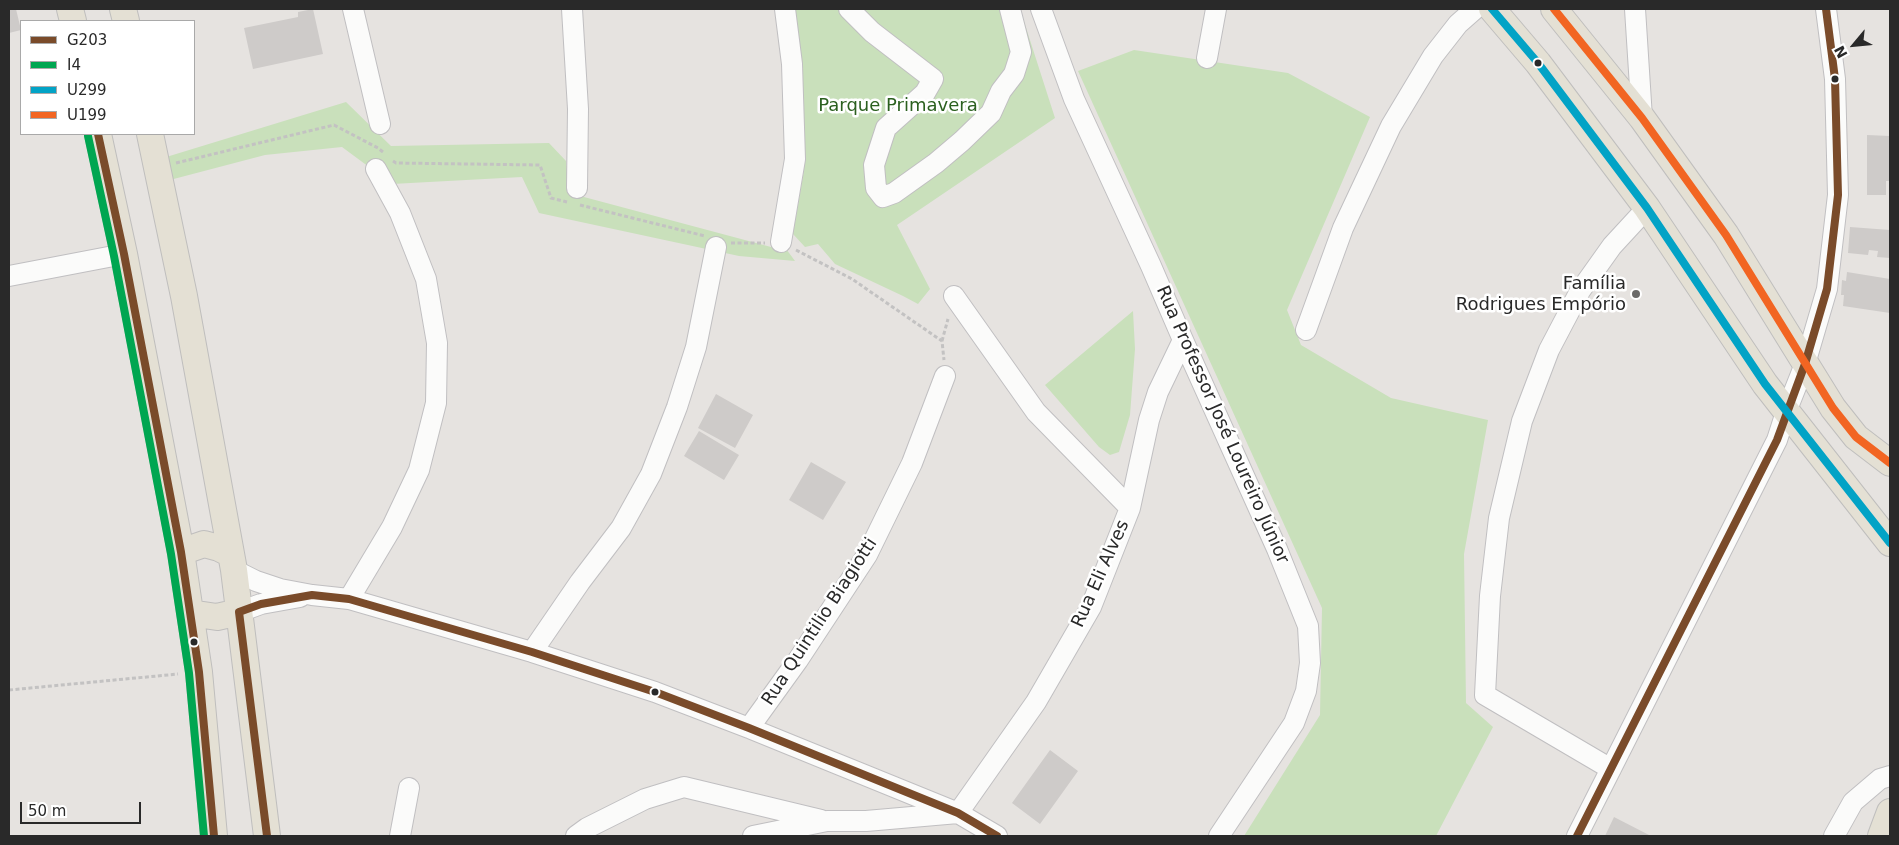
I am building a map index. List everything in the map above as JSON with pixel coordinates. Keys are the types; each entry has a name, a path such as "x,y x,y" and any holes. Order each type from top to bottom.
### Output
{"main road":[{"path":"1492,9 1538,63 1647,208 1765,384 1890,543"},
{"path":"1554,9 1642,118 1726,235 1833,408 1856,437 1890,463"},
{"path":"98,135 124,254 181,552 199,672 214,836"},
{"path":"150,135 184,296 232,562 240,612 267,836"},
{"path":"181,552 204,544 219,548 232,562"},
{"path":"190,613 217,616 240,612"},
{"path":"1880,836 1890,812"}],"street":[{"path":"353,9 380,124"},
{"path":"572,9 578,109 577,188"},
{"path":"781,242 795,159 792,64 785,9"},
{"path":"849,9 872,32 933,79 925,93 886,128 874,165 876,188 883,198 894,193 936,163 991,113 1002,90 1014,74 1021,52 1010,9"},
{"name":"Rua Professor José Loureiro Júnior","path":"1041,9 1074,99 1278,549 1308,626 1310,663 1306,691 1294,723 1219,836"},
{"path":"1207,58 1216,9"},
{"path":"1306,330 1343,228 1391,126 1433,56 1458,24 1476,9"},
{"path":"1635,9 1642,118"},
{"path":"1577,836 1777,440 1805,364 1827,289 1838,195 1835,79 1826,9"},
{"path":"349,599 392,526 419,470 436,403 437,343 426,280 400,213 383,160"},
{"path":"1612,769 1486,695 1490,596 1499,518 1522,421 1549,350 1580,290 1612,246 1647,208"},
{"path":"532,652 580,582 621,528 651,474 677,407 696,347 716,247"},
{"path":"9,276 124,254"},
{"path":"954,296 1036,412 1130,508"},
{"name":"Rua Eli Alves","path":"958,813 1036,702 1091,607 1130,508 1149,420 1158,392 1183,340"},
{"name":"Rua Quintilio Biagiotti","path":"749,728 798,660 867,555 912,463 945,376"},
{"path":"232,562 256,581 280,589 349,599 532,652 655,692 958,813 997,836"},
{"path":"240,612 261,604 312,595"},
{"path":"1834,836 1853,802 1880,779 1890,776"},
{"path":"576,836 588,828 645,800 684,787 827,822"},
{"path":"400,836 409,788"},
{"path":"753,836 827,822 866,821 958,813"}],"path":[{"path":"380,124 378,148 383,160"},
{"path":"157,167 334,125 378,148 383,160"},
{"path":"383,160 396,163 540,165 551,198 705,235 716,247 735,242 781,242 852,279 942,341 945,376"},
{"path":"9,690 199,672"}],"green space":[{"name":"Parque Primavera","path":"790,9 1020,9 1055,118 897,225 930,289 918,304 835,264 818,244 805,247 793,234 804,170"},
{"path":"1134,50 1288,73 1370,117 1287,310 1301,345 1391,398 1488,420 1464,554 1466,703 1493,727 1436,836 1244,836 1320,715 1322,608 1078,71"},
{"path":"346,102 391,146 549,143 566,161 569,193 771,247 781,242 795,261 739,256 539,213 522,177 392,184 342,147 265,155 166,181 163,158"},
{"path":"1133,311 1135,349 1130,415 1119,452 1110,455 1099,447 1045,385"}],"building":[{"path":"9,9 16,9 20,30 9,33"},
{"path":"313,9 323,54 253,69 244,28 298,17 298,12"},
{"path":"1867,135 1890,136 1890,181 1886,181 1886,195 1867,195"},
{"path":"1850,227 1890,230 1890,258 1877,257 1878,251 1869,250 1868,255 1848,253"},
{"path":"1847,272 1890,279 1890,313 1843,306 1844,295 1841,295 1842,280 1846,281"},
{"path":"716,394 753,415 735,448 698,428"},
{"path":"699,431 739,455 724,480 684,456"},
{"path":"811,462 846,482 823,520 789,500"},
{"path":"1050,750 1078,771 1040,824 1012,803"},
{"path":"1614,817 1651,836 1605,836"}],"transit line":[{"name":"U299","path":"1492,9 1538,63 1647,208 1765,384 1890,543"},
{"name":"U199","path":"1554,9 1642,118 1726,235 1833,408 1856,437 1890,463"},
{"name":"G203","path":"1577,836 1777,440 1805,364 1827,289 1838,195 1835,79 1826,9"},
{"name":"G203","path":"98,135 124,254 181,552 199,672 214,836"},
{"name":"I4","path":"88,136 114,256 171,554 189,673 204,836"},
{"name":"G203","path":"267,836 239,612 261,604 312,595 349,599 532,652 655,692 958,813 997,836"}],"place":[{"name":"Família Rodrigues Empório","path":"1636,294"}]}
